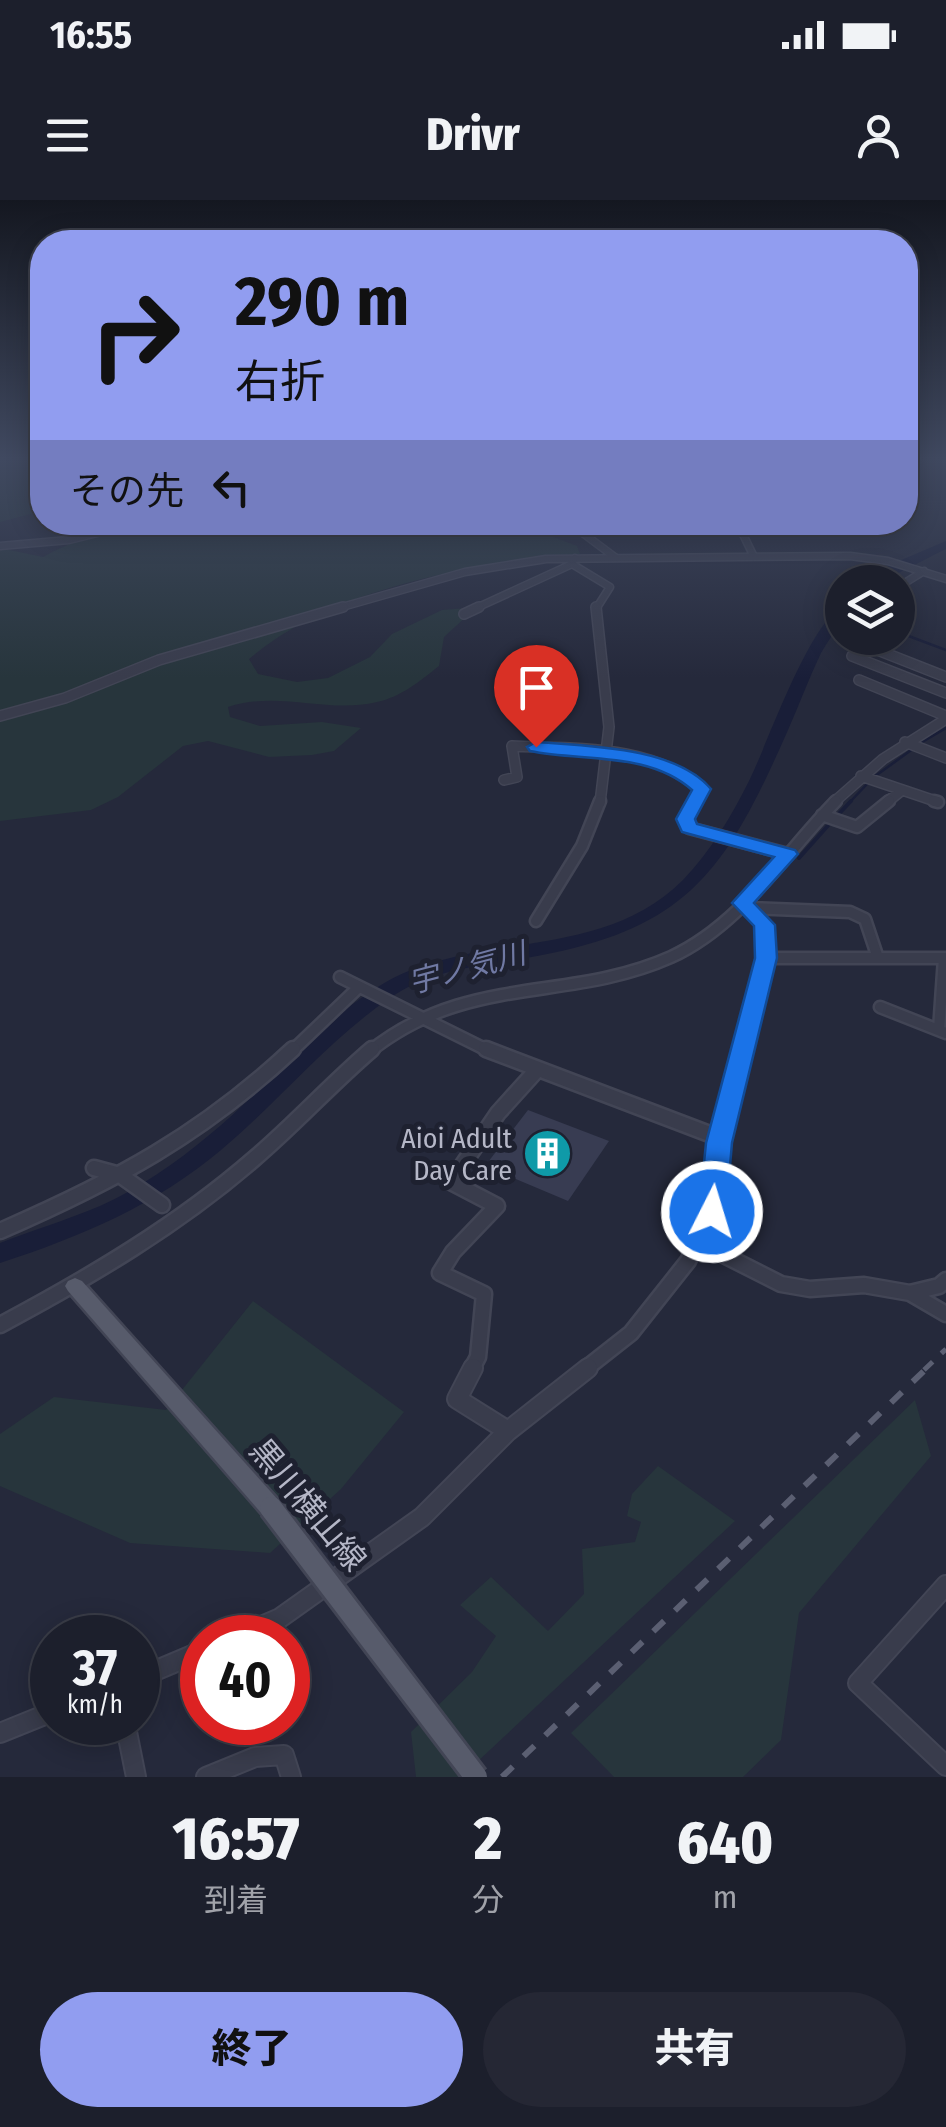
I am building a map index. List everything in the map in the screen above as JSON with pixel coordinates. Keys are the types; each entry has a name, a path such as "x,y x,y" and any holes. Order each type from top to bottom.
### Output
{"main road":[{"name":"黒川横山線","path":"75,1286 271,1508 476,1777"}],"street":[{"path":"0,546 90,535"},
{"path":"590,535 616,558"},
{"path":"744,535 754,556"},
{"path":"0,716 52,703 159,660 466,572 531,560 850,556 888,561 946,579"},
{"path":"536,921 600,801 607,752 610,704 596,608 600,596 609,589 608,584 573,561"},
{"path":"464,614 573,561"},
{"path":"915,576 923,571"},
{"path":"853,655 946,693"},
{"path":"889,655 946,677"},
{"path":"858,680 946,718"},
{"path":"0,1325 75,1286 250,1163 367,1053 420,1018 511,989 608,974 678,954 746,906 822,815 861,776 905,742 946,718"},
{"path":"905,742 945,758"},
{"path":"504,780 517,777 512,746 607,752 670,767 699,784 702,794 685,822 689,828 788,854"},
{"path":"929,767 945,758"},
{"path":"861,776 938,802"},
{"path":"822,815 856,827 902,790"},
{"path":"746,906 850,912 865,919 877,954"},
{"path":"284,1615 422,1517 508,1431 631,1333 700,1243 712,1212 720,1138 766,958 768,934 760,917 746,906"},
{"path":"766,958 822,960 877,954 945,958 942,1032 880,1007"},
{"path":"340,977 536,1071 720,1138"},
{"path":"0,1230 122,1176 216,1116 360,989"},
{"path":"508,1431 458,1398 478,1357 484,1294 440,1272 453,1252 497,1206 450,1182 498,1113 536,1071"},
{"path":"94,1168 122,1176 162,1204"},
{"path":"700,1243 781,1284 810,1289 864,1285 910,1293 946,1314"},
{"path":"910,1293 939,1286 946,1280"},
{"path":"946,1586 858,1683 946,1766"},
{"path":"0,1733 30,1721"},
{"path":"130,1745 136,1777"},
{"path":"206,1777 254,1757 284,1754 291,1777"}],"shaded area":[{"path":"94,535 548,535 577,546 580,554 495,564 406,583 320,614 282,634 249,659 258,674 297,682 328,678 370,657 392,634 442,610 468,608 469,614 444,637 439,666 394,696 358,705 266,701 228,707 230,717 260,726 322,722 361,728 334,751 269,757 208,741 183,746 118,797 91,810 0,821 0,548 43,557"},
{"path":"253,1301 404,1412 341,1489 270,1553 130,1543 0,1486 0,1434 54,1397 166,1410"},
{"path":"915,1400 931,1456 799,1613 781,1740 743,1777 614,1777 571,1733"},
{"path":"658,1466 735,1521 461,1777 416,1777 411,1732 472,1672 496,1636 460,1605 491,1577 548,1631 584,1594 582,1549 635,1542 641,1522 627,1516 632,1494"}],"building":[{"name":"Aioi Adult Day Care","path":"528,1110 609,1141 568,1201 485,1166"}],"waterway":[{"name":"宇ノ気川","path":"900,565 946,545"},
{"name":"宇ノ気川","path":"0,1253 113,1210 172,1175 237,1124 340,1026 393,987 453,965 593,939 658,910 704,867 733,825 825,634"},
{"path":"915,638 946,650"},
{"path":"917,745 946,728"},
{"path":"874,777 914,748"},
{"path":"849,803 869,782"},
{"path":"835,818 851,801"},
{"path":"799,858 833,820"}],"railway":[{"path":"924,1370 946,1349"},
{"path":"502,1777 927,1368"}],"place":[{"name":"Aioi Adult Day Care","path":"547,1154"}],"route":[{"path":"536,747 607,752 683,772 702,789 685,819 689,828 788,854 742,903 760,917 768,934 766,958 719,1143 712,1212"}]}
